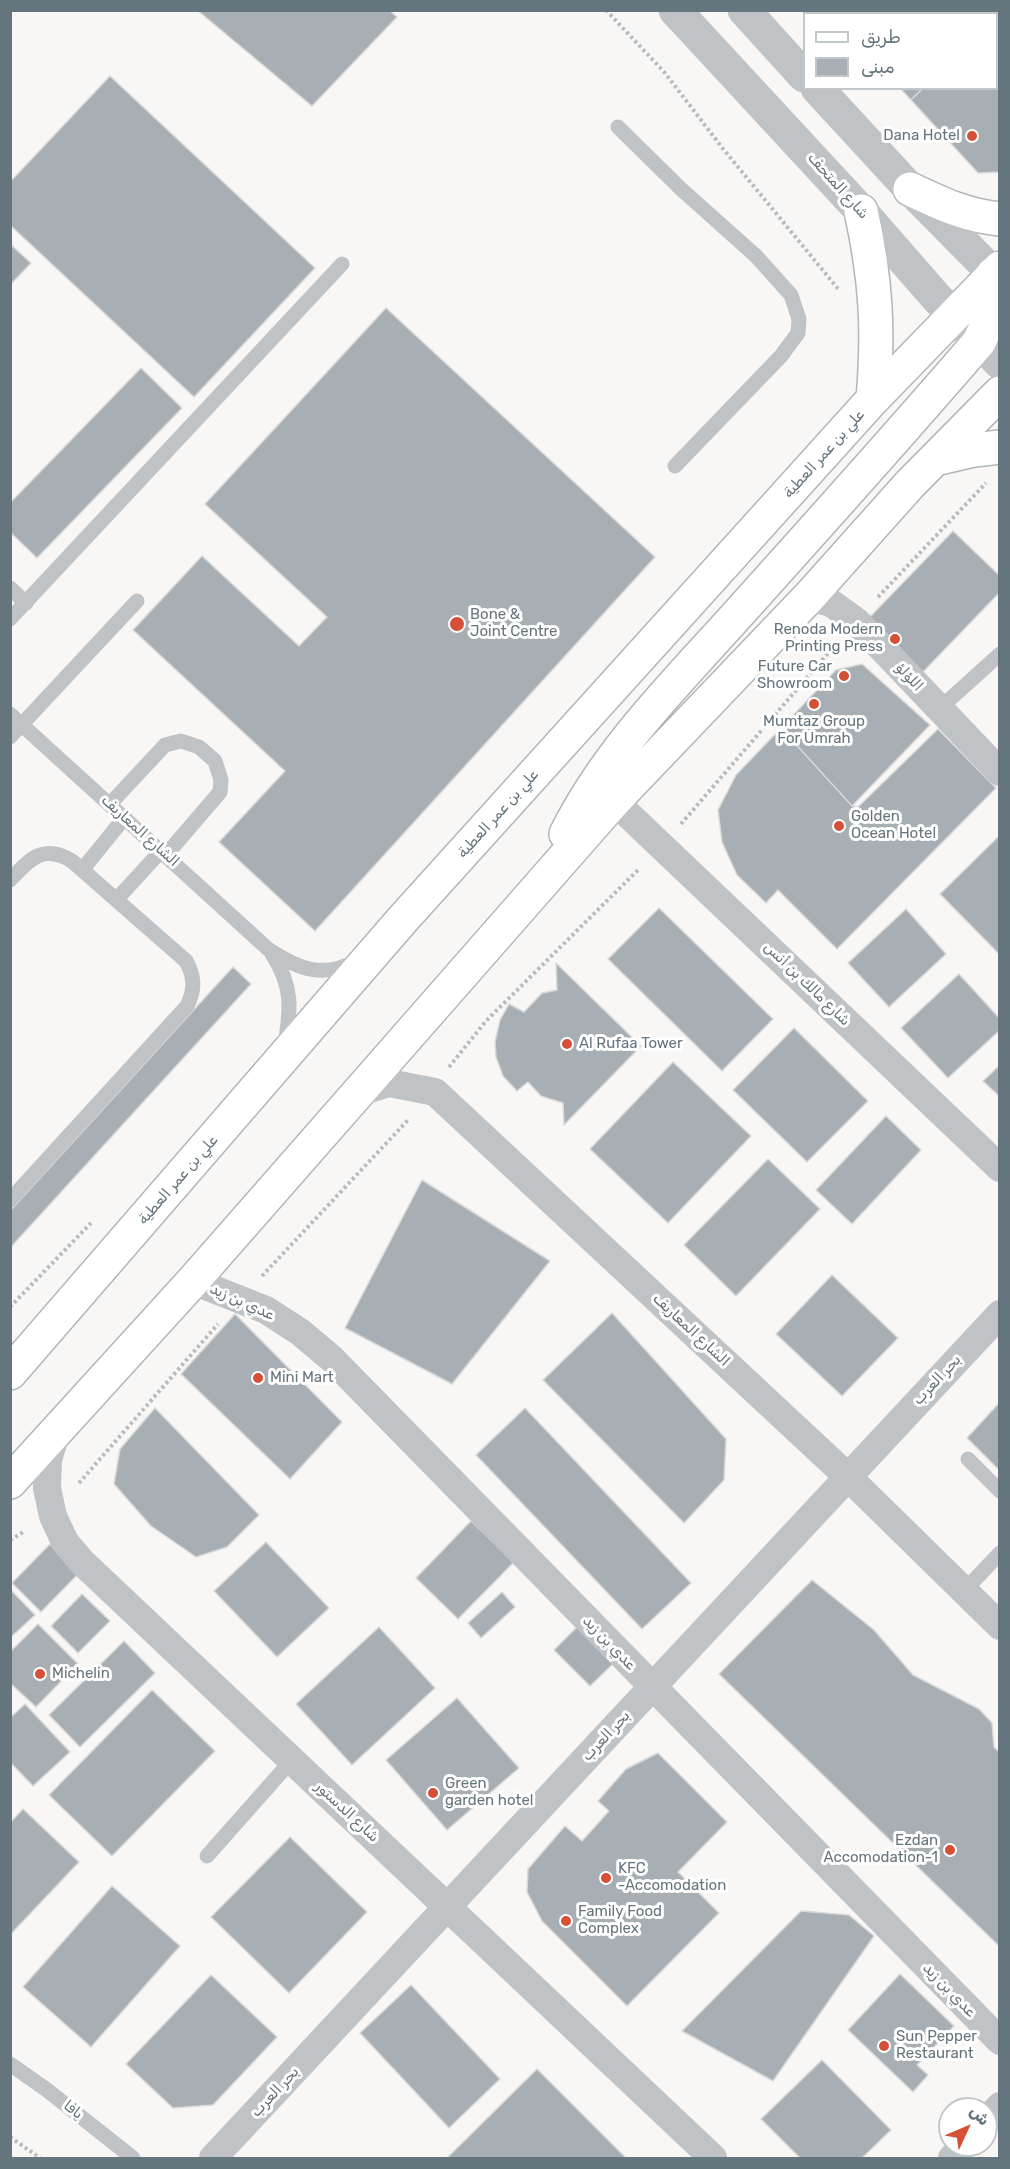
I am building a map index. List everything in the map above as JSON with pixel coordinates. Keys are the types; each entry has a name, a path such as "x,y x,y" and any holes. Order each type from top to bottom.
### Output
{"main road":[{"path":"910,189 966,213 999,219"},
{"path":"861,211 871,257 876,304 877,352 873,399"},
{"path":"544,879 575,815 600,775 641,723 887,448 989,353 989,321 995,298 997,274"},
{"name":"علي بن عمر العطية","path":"10,1373 378,950 873,399 953,315 997,274"},
{"path":"10,1482 193,1281 614,801 809,597 935,459 999,393"},
{"path":"935,459 974,450 995,462"}],"street":[{"name":"شارع المتحف","path":"675,10 989,353"},
{"path":"744,10 803,74"},
{"path":"819,90 910,189 997,274"},
{"name":"اللؤلؤ","path":"809,597 831,603 856,621 999,772"},
{"name":"شارع مالك بن أنس","path":"614,801 999,1168"},
{"path":"360,1092 389,1083 435,1092"},
{"name":"الشارع المعاريف","path":"435,1092 847,1476 999,1626"},
{"name":"عدي بن زيد","path":"193,1281 266,1310 300,1332 331,1358 999,2041"},
{"name":"بحر العرب","path":"213,2158 999,1314"},
{"name":"شارع الدستور","path":"56,1432 48,1460 47,1488 53,1516 65,1542 83,1563 713,2158"}],"lane":[{"path":"618,127 681,189 756,256 792,295 799,319 798,333 781,356 675,466"},
{"path":"10,619 342,264"},
{"path":"10,588 26,603"},
{"path":"10,737 16,720 137,601"},
{"path":"939,709 999,654"},
{"name":"الشارع المعاريف","path":"16,720 268,949 288,962 310,970 333,971 378,950"},
{"path":"110,804 165,745 181,741 199,747 215,761 221,780 220,792 116,900"},
{"path":"82,870 124,817"},
{"path":"10,880 33,857 46,853 60,854 82,870 186,961 194,983 192,996 187,1006 10,1200"},
{"name":"الشارع المعاريف","path":"268,949 281,968 289,990 290,1016 282,1059"},
{"path":"968,1459 999,1491"},
{"path":"964,1590 999,1553"},
{"path":"207,1856 292,1760"},
{"name":"يافا","path":"10,2064 55,2096 133,2158"}],"path":[{"path":"606,10 665,73 724,150 843,296"},
{"path":"10,1540 53,1516 86,1474 240,1300 435,1092 452,1062 486,1021 662,846 995,462"},
{"path":"10,2137 40,2158"}],"building":[{"path":"197,10 389,10 397,17 312,106"},
{"path":"921,10 1000,10 1000,54 998,52 998,12 920,12"},
{"name":"Dana Hotel","path":"998,52 1000,54 1000,172 978,173 911,100 921,90 998,90"},
{"path":"110,76 315,268 194,397 10,225 10,182"},
{"path":"902,90 921,90 911,100"},
{"path":"10,244 31,263 10,285"},
{"name":"Bone & Joint Centre","path":"386,308 655,557 315,931 219,842 285,771 133,630 202,556 299,646 327,617 205,504"},
{"path":"141,368 182,408 37,558 10,532 10,503"},
{"path":"953,531 1000,576 1000,592 921,674 866,621"},
{"path":"862,664 930,725 852,806 781,728 836,670"},
{"name":"Golden Ocean Hotel","path":"781,728 852,806 858,807 938,729 996,788 837,949 778,890 766,903 737,875 722,842 718,810 736,775"},
{"path":"1000,835 1000,955 940,894"},
{"path":"659,908 773,1019 722,1071 608,959"},
{"path":"906,909 946,954 889,1007 848,963"},
{"name":"Al Rufaa Tower","path":"556,963 641,1046 564,1125 563,1103 541,1096 528,1082 517,1091 503,1076 496,1057 495,1042 500,1020 509,1004 524,1012 542,993 557,990"},
{"path":"233,967 251,984 10,1248 10,1211"},
{"path":"959,974 1000,1019 1000,1030 948,1078 901,1028"},
{"path":"794,1028 868,1101 807,1162 733,1090"},
{"path":"673,1062 751,1136 668,1223 590,1149"},
{"path":"1000,1065 1000,1097 983,1081"},
{"path":"886,1116 921,1150 852,1224 816,1190"},
{"path":"768,1159 820,1209 736,1296 684,1245"},
{"path":"422,1180 550,1261 452,1384 345,1328"},
{"path":"832,1275 898,1338 842,1396 776,1334"},
{"path":"612,1313 726,1439 724,1480 684,1523 543,1380"},
{"path":"235,1314 342,1422 290,1479 181,1374"},
{"path":"1000,1402 1000,1471 967,1438"},
{"path":"155,1408 259,1515 227,1547 196,1557 151,1526 114,1484 120,1449"},
{"path":"525,1408 691,1583 642,1629 476,1455"},
{"path":"471,1521 514,1562 458,1619 416,1578"},
{"path":"266,1542 329,1608 277,1657 214,1591"},
{"path":"50,1544 79,1573 41,1612 12,1583"},
{"name":"Ezdan Accomodation-1","path":"812,1580 874,1630 913,1675 979,1709 992,1723 994,1747 1000,1753 1000,1947 719,1674"},
{"path":"10,1589 35,1615 10,1638"},
{"path":"502,1592 515,1607 481,1638 468,1623"},
{"path":"82,1594 110,1621 78,1653 51,1626"},
{"name":"Michelin","path":"38,1624 78,1664 36,1707 10,1683 10,1652"},
{"path":"580,1624 616,1661 590,1686 554,1650"},
{"path":"379,1627 435,1688 352,1765 296,1704"},
{"path":"124,1641 155,1673 80,1747 49,1715"},
{"path":"152,1690 215,1751 112,1856 49,1795"},
{"path":"457,1698 519,1768 447,1830 386,1760"},
{"path":"25,1704 70,1752 33,1786 10,1762 10,1718"},
{"name":"KFC -Accomodation","path":"658,1753 727,1822 678,1872 719,1913 627,2006 542,1921 527,1892 528,1869 565,1826 582,1841 609,1811 598,1801 626,1769"},
{"path":"23,1809 79,1862 10,1935 10,1823"},
{"path":"290,1837 367,1912 289,1993 211,1917"},
{"path":"112,1886 180,1946 91,2047 23,1987"},
{"path":"801,1911 849,1915 874,1936 773,2081 682,2031"},
{"path":"900,1974 954,2026 917,2065 928,2075 913,2092 848,2030"},
{"path":"211,1975 277,2037 213,2105 173,2108 126,2064"},
{"path":"411,1985 500,2079 449,2128 360,2033"},
{"path":"822,2060 891,2130 862,2158 800,2158 761,2119"},
{"path":"537,2069 626,2158 447,2158"}],"place":[{"name":"Dana Hotel","path":"972,136"},
{"name":"Bone & Joint Centre","path":"457,624"},
{"name":"Renoda Modern Printing Press","path":"895,639"},
{"name":"Future Car Showroom","path":"844,676"},
{"name":"Mumtaz Group For Umrah","path":"814,704"},
{"name":"Golden Ocean Hotel","path":"839,826"},
{"name":"Al Rufaa Tower","path":"567,1044"},
{"name":"Mini Mart","path":"258,1378"},
{"name":"Michelin","path":"40,1674"},
{"name":"Green garden hotel","path":"433,1793"},
{"name":"Ezdan Accomodation-1","path":"950,1850"},
{"name":"KFC -Accomodation","path":"606,1878"},
{"name":"Family Food Complex","path":"566,1921"},
{"name":"Sun Pepper Restaurant","path":"884,2046"}]}
